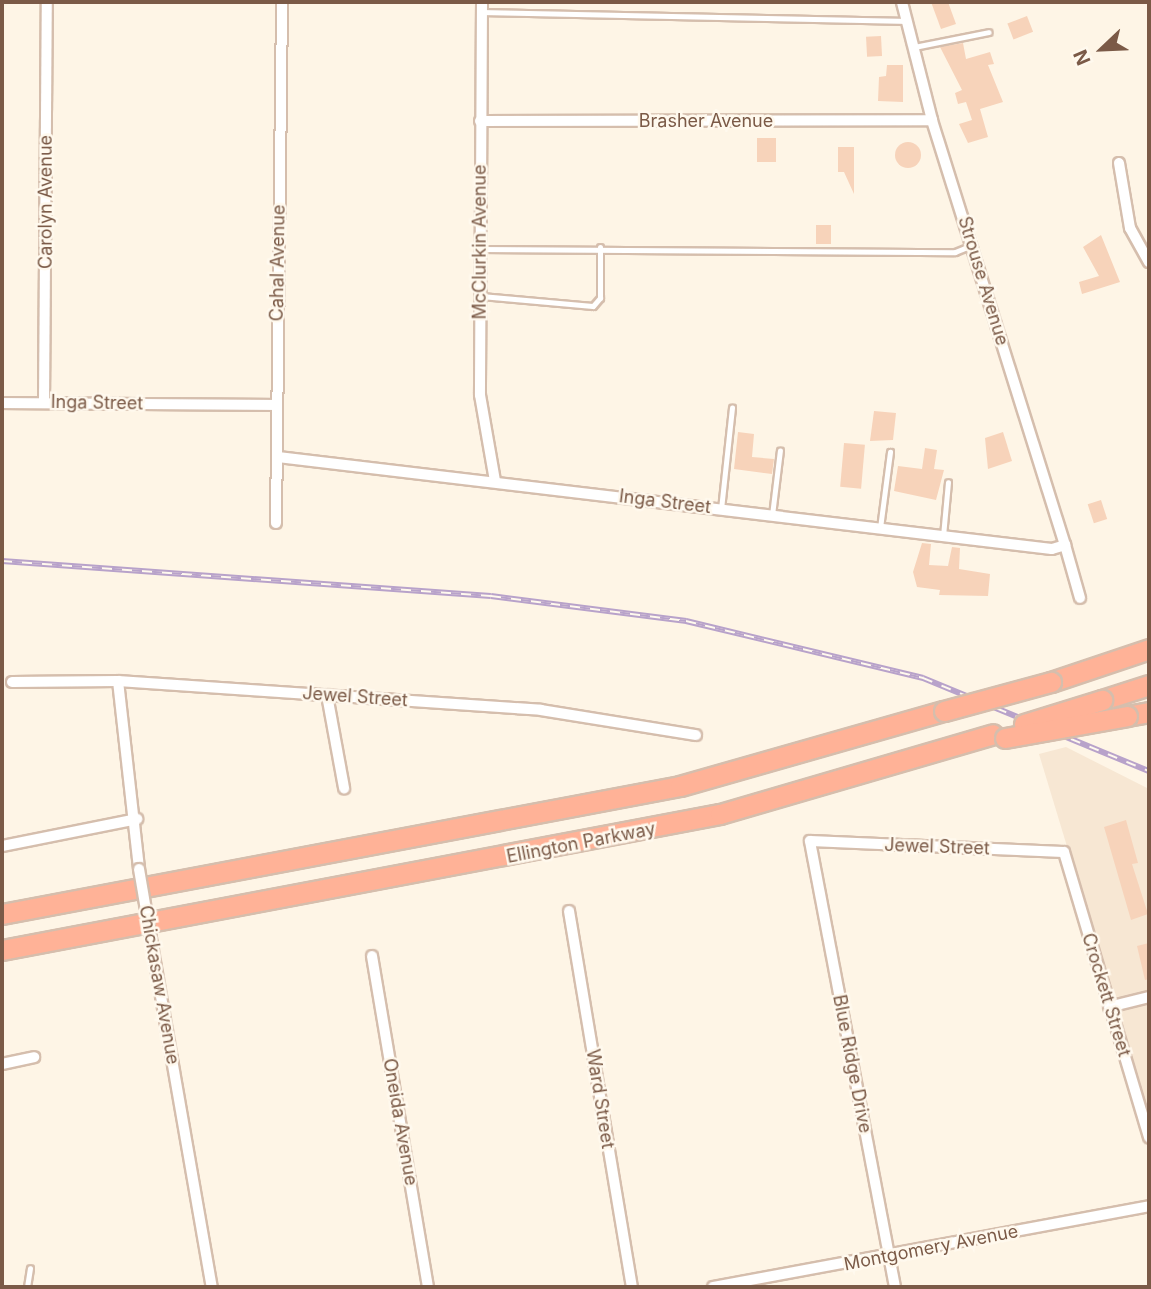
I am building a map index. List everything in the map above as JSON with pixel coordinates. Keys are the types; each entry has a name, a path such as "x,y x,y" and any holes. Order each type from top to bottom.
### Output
{"highway":[{"name":"Ellington Parkway","path":"2,914 680,786 1051,681 1149,649"},
{"path":"999,736 1149,685"},
{"path":"999,736 1149,712"},
{"name":"Ellington Parkway","path":"2,950 607,839 720,814 999,736"}],"street":[{"name":"Carolyn Avenue","path":"44,402 47,2"},
{"name":"Cahal Avenue","path":"276,523 282,2"},
{"name":"Strouse Avenue","path":"902,2 932,120 1080,598"},
{"name":"McClurkin Avenue","path":"482,7 480,395 495,481"},
{"name":"Brasher Avenue","path":"480,121 932,120"},
{"path":"1119,163 1130,228 1149,262"},
{"name":"Inga Street","path":"2,403 276,405"},
{"name":"Inga Street","path":"278,457 1052,549 1065,544"},
{"name":"Jewel Street","path":"12,682 118,681 541,710 696,735"},
{"name":"Chickasaw Avenue","path":"118,681 137,819 139,869 212,1287"},
{"path":"327,695 344,788"},
{"path":"2,846 137,819"},
{"name":"Jewel Street","path":"810,841 1064,852"},
{"name":"Blue Ridge Drive","path":"810,841 895,1287"},
{"name":"Crockett Street","path":"1064,852 1149,1138"},
{"name":"Ward Street","path":"569,911 632,1287"},
{"name":"Oneida Avenue","path":"372,956 428,1287"},
{"path":"1110,1007 1149,997"},
{"path":"2,1064 34,1058"},
{"name":"Montgomery Avenue","path":"713,1287 889,1257 1149,1206"}],"lane":[{"path":"482,7 906,21"},
{"path":"914,47 989,32"},
{"path":"481,249 600,247 955,252 971,245"},
{"path":"481,296 593,306 600,298 600,247"},
{"path":"721,509 732,408"},
{"path":"772,515 780,450"},
{"path":"880,528 890,452"},
{"path":"943,536 948,482"},
{"path":"27,1287 30,1268"}],"shaded area":[{"path":"1066,747 1149,789 1149,1117 1039,754"}],"building":[{"path":"931,2 948,2 956,24 941,29"},
{"path":"1027,16 1033,32 1013,39 1007,24"},
{"path":"881,36 882,56 867,57 866,37"},
{"path":"963,43 966,59 990,52 994,64 988,65 1003,102 980,109 988,137 968,143 959,124 972,120 966,102 958,104 955,93 962,90 940,47"},
{"path":"887,65 903,65 903,102 878,101 879,77 886,76"},
{"path":"757,138 776,138 776,162 757,162"},
{"path":"908,142 917,146 921,155 917,164 908,168 899,164 895,155 899,146"},
{"path":"838,147 854,147 854,194 844,172 838,172"},
{"path":"816,225 831,225 831,244 816,244"},
{"path":"1101,235 1120,282 1082,294 1079,282 1099,276 1083,247"},
{"path":"874,411 896,413 893,440 870,441"},
{"path":"738,432 754,434 752,457 774,459 772,474 734,469"},
{"path":"1003,432 1012,461 988,469 985,438"},
{"path":"844,443 865,445 861,489 840,487"},
{"path":"925,448 937,450 934,469 944,470 936,500 894,491 898,466 922,469"},
{"path":"1101,500 1107,519 1094,523 1088,504"},
{"path":"922,543 931,544 929,565 948,566 952,547 960,548 959,569 990,574 988,596 939,595 940,590 917,587 913,572"},
{"path":"1126,820 1138,863 1132,864 1148,914 1131,920 1104,827"},
{"path":"1149,943 1149,979 1145,980 1137,946"}],"railway":[{"path":"2,561 491,596 686,621 923,678 1149,771"}]}
